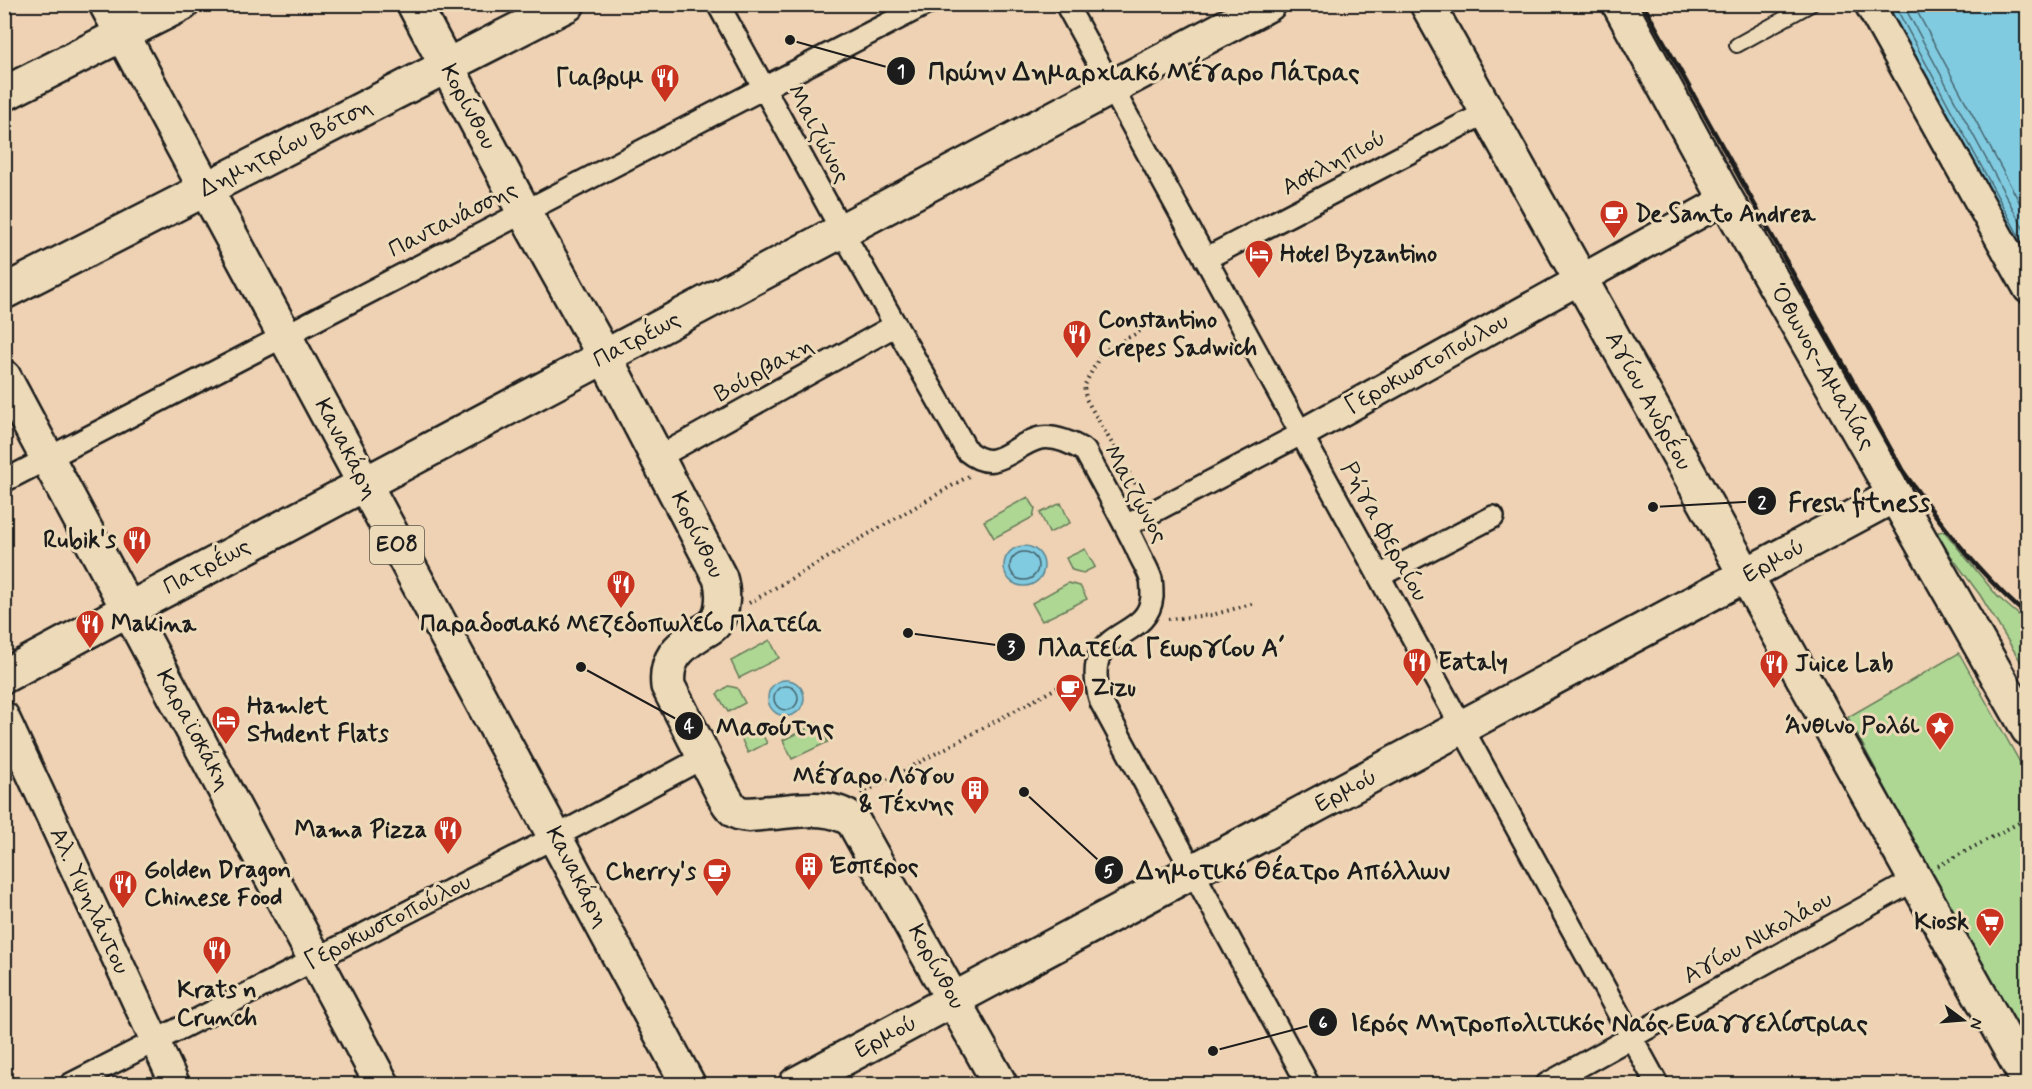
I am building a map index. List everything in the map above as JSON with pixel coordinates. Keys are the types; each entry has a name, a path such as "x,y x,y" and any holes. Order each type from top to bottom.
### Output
{"main road":[{"name":"Κανακάρη","path":"106,4 688,1084"},
{"path":"4,94 182,4"},
{"name":"Κορίνθου","path":"414,4 719,575 723,589 720,612 715,623 682,645 669,664 667,675 668,686 725,798 737,812 750,814 831,810 846,816 856,825 1000,1084"},
{"name":"Δημητρίου Βότση","path":"4,292 568,4"},
{"name":"Πατρέως","path":"4,676 1269,4"},
{"name":"Αγίου Ανδρέου","path":"1426,4 2028,1081"},
{"name":"Όθωνος-Αμαλίας","path":"1618,4 1726,199 2028,729"},
{"name":"Καραϊσκάκη","path":"4,377 382,1084"},
{"name":"Ερμού","path":"796,1084 1895,495"}],"street":[{"name":"Μαιζώνος","path":"718,4 842,231 967,451 979,459 995,460 1039,438 1051,438 1074,444 1085,452 1126,526 1150,578 1152,596 1149,608 1140,621"},
{"name":"Παντανάσσης","path":"4,481 926,4"},
{"name":"Ρήγα Φεραίου","path":"1066,4 1657,1084"},
{"path":"1869,4 2028,289"},
{"name":"Ασκληπιού","path":"1205,259 1487,112"},
{"name":"Γεροκωστοπούλου","path":"1126,526 1301,434 1726,199"},
{"name":"Βούρβαχη","path":"657,458 896,326"},
{"path":"1379,576 1493,517"},
{"path":"1140,621 1112,639 1101,651 1095,667 1098,692 1104,709 1308,1084"},
{"name":"Αλ. Υψηλάντου","path":"4,716 175,1084"},
{"name":"Γεροκωστοπούλου","path":"71,1084 555,837 704,757"},
{"name":"Αγίου Νικολάου","path":"1547,1084 1900,888"}],"lane":[{"path":"1737,45 1811,4"}],"path":[{"path":"1140,331 1102,352 1084,386 1086,399 1152,512"},
{"path":"749,604 995,460"},
{"path":"1140,621 1212,615 1255,603"},
{"path":"831,810 1095,667"},
{"path":"1930,870 2028,818"}],"green space":[{"path":"1028,497 1035,508 1033,517 994,538 984,521"},
{"path":"1061,503 1070,523 1049,533 1040,513"},
{"path":"1944,531 1998,597 2027,622 2027,672 1980,595 1934,533"},
{"path":"1085,549 1095,567 1083,573 1072,570 1066,558"},
{"path":"1068,583 1080,586 1087,599 1042,621 1032,603"},
{"path":"770,640 779,658 739,678 731,661"},
{"path":"1959,653 2027,775 2027,1023 2018,1028 1945,900 1848,717"},
{"path":"728,686 737,688 745,703 728,712 717,694"},
{"path":"818,723 828,742 792,759 783,740"},
{"path":"759,729 767,743 748,753 741,738"}],"water":[{"path":"1888,5 2027,5 2027,265"},
{"path":"1024,546 1032,547 1038,552 1043,558 1043,574 1038,580 1032,585 1024,586 1016,585 1010,580 1005,574 1004,566 1005,558 1010,552 1016,547"},
{"path":"786,680 799,685 804,698 799,711 786,716 773,711 768,698 773,685"}],"railway":[{"path":"1643,4 1903,471 1945,528 1977,566 2028,616"}],"place":[{"name":"Πρώην Δημαρχιακό Μέγαρο Πάτρας","path":"790,40"},
{"name":"Γιαβριμ","path":"665,104"},
{"name":"De Santo Andrea","path":"1614,240"},
{"name":"Hotel Byzantino","path":"1259,280"},
{"name":"Constantino Crepes Sadwich","path":"1077,360"},
{"name":"Fresh fitness","path":"1653,507"},
{"name":"Rubik's","path":"137,566"},
{"name":"Παραδοσιακό Μεζεδοπωλείο Πλατεία","path":"621,610"},
{"name":"Πλατεία Γεωργίου Α΄","path":"908,633"},
{"name":"Makina","path":"90,650"},
{"name":"Μασούτης","path":"581,667"},
{"name":"Eataly","path":"1417,688"},
{"name":"Juice Lab","path":"1774,690"},
{"name":"Zizu","path":"1070,714"},
{"name":"Hamlet Student Flats","path":"226,746"},
{"name":"Άνθινο Ρολόι","path":"1940,752"},
{"name":"Δημοτικό Θέατρο Απόλλων","path":"1024,792"},
{"name":"Μέγαρο Λόγου & Τέχνης","path":"975,816"},
{"name":"Mama Pizza","path":"448,856"},
{"name":"Έσπερος","path":"809,892"},
{"name":"Cherry's","path":"717,898"},
{"name":"Golden Dragon Chinese Food","path":"123,910"},
{"name":"Kiosk","path":"1990,948"},
{"name":"Krats n Crunch","path":"217,976"},
{"name":"Ιερός Μητροπολιτικός Ναός Ευαγγελίστριας","path":"1213,1051"}]}
